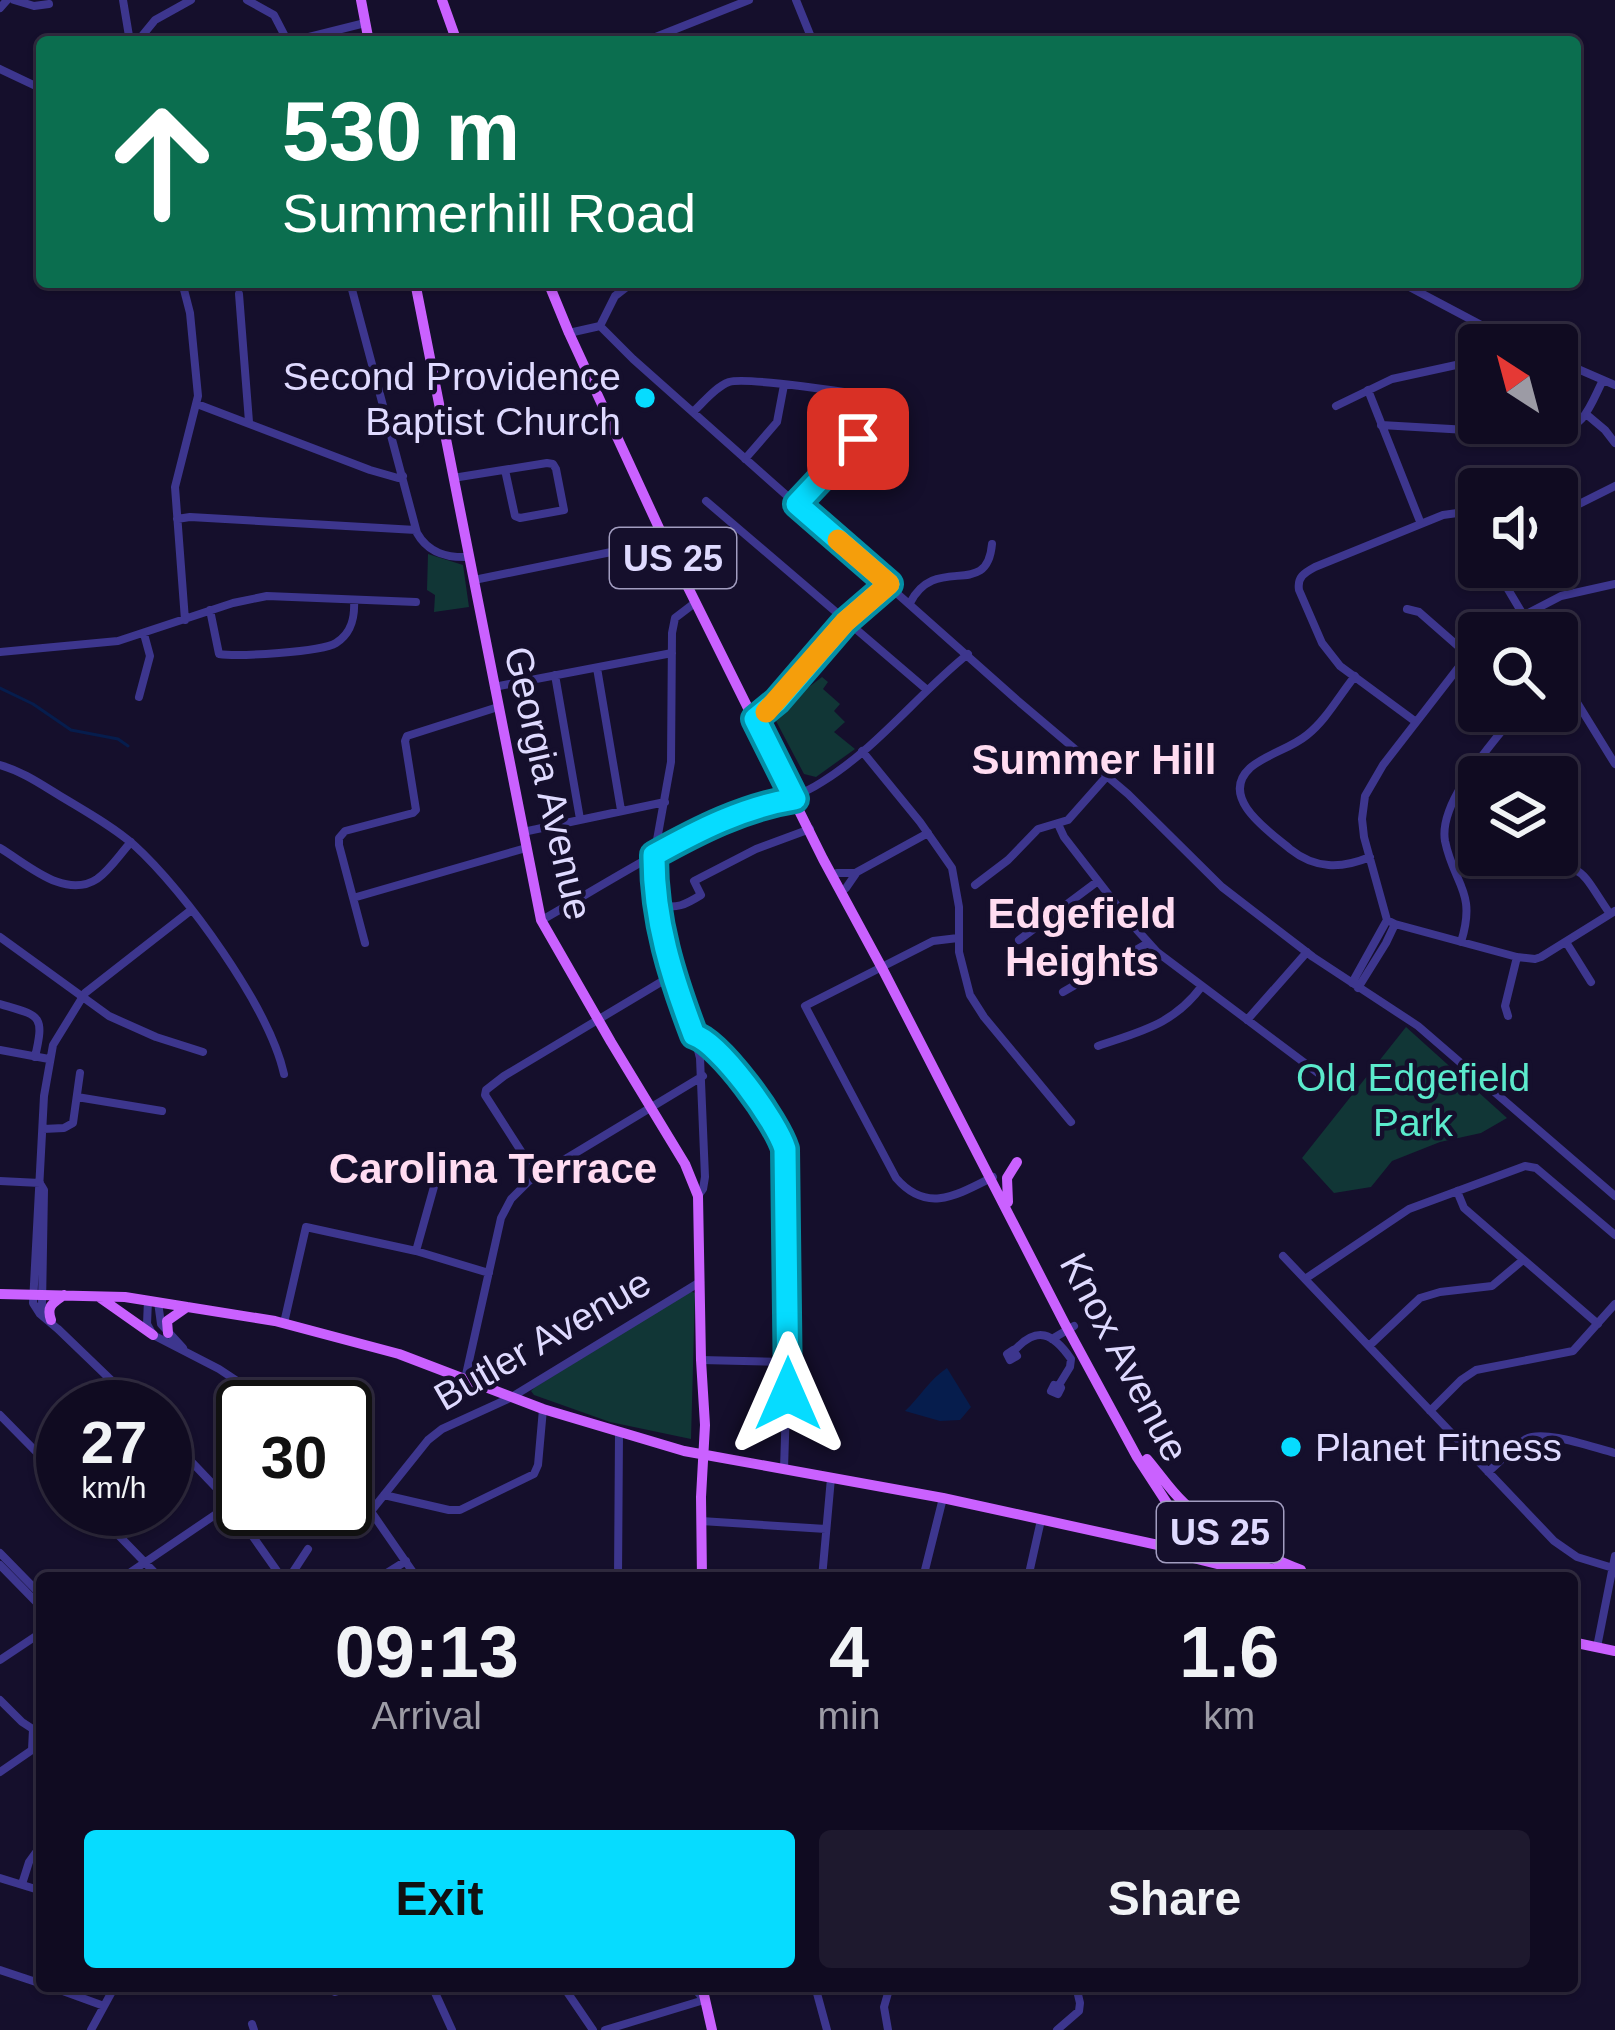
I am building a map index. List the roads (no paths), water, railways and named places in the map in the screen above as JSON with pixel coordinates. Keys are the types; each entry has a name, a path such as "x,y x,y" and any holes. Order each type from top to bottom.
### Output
{"main road":[{"path":"361,0 368,36"},
{"path":"442,0 456,36"},
{"name":"Georgia Avenue","path":"417,288 541,920 688,1169 698,1196 702,1572"},
{"name":"Knox Avenue","path":"550,288 665,541 823,859 885,967"},
{"name":"Knox Avenue","path":"810,829 822,844 992,1178 1070,1325 1158,1483 1201,1534 1203,1544 1197,1553 1137,1457 992,1178"},
{"path":"1008,1202 1006,1180 1017,1162"},
{"path":"0,1294 153,1301 284,1323 398,1354 619,1434 725,1461 943,1498 1158,1546 1183,1546 1283,1572"},
{"path":"55,1325 50,1306 65,1294"},
{"path":"97,1296 153,1335"},
{"path":"168,1333 166,1321 187,1306"},
{"name":"US 25","path":"1147,1459 1181,1501 1212,1526 1299,1572"},
{"path":"1158,1546 1178,1539 1179,1521"},
{"name":"US 25","path":"1197,1553 1256,1572"},
{"path":"1578,1643 1615,1651"},
{"path":"700,1992 712,2030"}],"street":[{"path":"0,8 10,0 49,4"},
{"path":"123,0 132,36"},
{"path":"140,36 162,14 191,0"},
{"path":"247,0 274,15 285,36"},
{"path":"658,36 749,0"},
{"path":"796,0 811,36"},
{"path":"312,36 365,23"},
{"path":"0,69 36,86"},
{"path":"184,288 197,404 176,480 184,620"},
{"path":"352,288 416,530 431,550 469,556"},
{"path":"600,326 615,296 625,288"},
{"path":"1410,288 1474,324"},
{"path":"239,293 249,422"},
{"path":"569,333 600,326"},
{"path":"600,326 1107,776 1222,887 1306,952 1420,1028 1615,1196"},
{"path":"1336,406 1392,379 1458,365"},
{"path":"1578,369 1615,385"},
{"path":"1381,425 1548,436 1570,430 1586,414 1603,380"},
{"path":"693,412 729,382 874,397 884,406 882,416 797,504"},
{"path":"746,459 777,422 784,385"},
{"path":"1368,390 1421,524"},
{"path":"197,404 370,470 404,476"},
{"path":"1586,414 1615,443"},
{"path":"453,478 505,470 553,464 564,510 515,516 505,470"},
{"path":"1578,504 1615,486"},
{"path":"706,502 926,689"},
{"path":"1416,722 1340,666 1326,650 1299,580 1315,567 1458,512"},
{"path":"177,519 416,530"},
{"path":"474,580 665,541"},
{"path":"910,602 931,579 964,576 984,568 992,544"},
{"path":"755,719 777,701 845,622 889,584"},
{"path":"1528,612 1569,593 1615,584"},
{"path":"0,652 106,643 267,596 416,602"},
{"path":"210,610 219,654 253,654 337,643 352,623 354,599"},
{"path":"696,602 675,618 671,762 654,855 671,976 694,1035 703,1076 705,1157 698,1196"},
{"path":"1407,609 1419,612 1458,645"},
{"path":"139,697 150,656 144,634"},
{"path":"494,686 672,653"},
{"path":"541,920 654,855 740,813 795,799 826,780 968,654"},
{"path":"1355,985 1387,943 1391,922 1363,829 1365,796 1458,666"},
{"path":"597,668 621,811"},
{"path":"555,675 580,819"},
{"path":"1354,676 1312,731 1250,769 1241,794 1250,814 1306,860 1341,866 1370,857"},
{"path":"1578,706 1615,764"},
{"path":"365,943 339,838 345,831 416,810 407,736 499,707"},
{"path":"1461,942 1468,906 1445,841 1446,817 1460,788 1502,732"},
{"path":"862,751 952,868 965,980 980,1011 1071,1122"},
{"path":"0,765 22,773 130,842 154,865 238,977 278,1049 284,1074"},
{"path":"975,885 1038,830 1068,820 1107,776"},
{"path":"524,832 665,802"},
{"path":"1058,824 1148,943 1318,1073"},
{"path":"658,905 675,908 686,904 701,895 694,881 756,849 810,829"},
{"path":"837,873 857,872 928,833"},
{"path":"0,848 52,880 76,885 102,876 130,842"},
{"path":"353,898 526,848"},
{"path":"1391,922 1517,957 1538,958 1612,913 1578,870"},
{"path":"845,889 857,872"},
{"path":"1019,940 1098,881"},
{"path":"111,1380 55,1325 38,1295 49,1059 58,1033 83,995 190,910"},
{"path":"0,937 102,1012 203,1052"},
{"path":"958,938 933,941 805,1006 905,1188 935,1200 992,1178"},
{"path":"1565,942 1591,982"},
{"path":"1063,992 1148,943"},
{"path":"1247,1020 1306,952"},
{"path":"1508,1016 1505,1006 1517,957"},
{"path":"537,1176 486,1090 671,976"},
{"path":"1098,1046 1166,1022 1202,986"},
{"path":"0,1004 39,1021 35,1057"},
{"path":"694,1035 707,1041 742,1080 783,1142 788,1362 784,1469"},
{"path":"0,1050 49,1059"},
{"path":"43,1129 70,1126 80,1072"},
{"path":"465,1379 504,1211 517,1192 703,1076"},
{"path":"76,1097 162,1111"},
{"path":"688,1169 705,1157"},
{"path":"1305,1279 1409,1209 1521,1167 1536,1168 1615,1235"},
{"path":"416,1251 436,1176"},
{"path":"0,1181 41,1183"},
{"path":"1457,1191 1464,1208 1598,1324"},
{"path":"284,1323 306,1228 416,1251 489,1273"},
{"path":"1283,1256 1559,1546 1613,1568"},
{"path":"1369,1346 1420,1298 1492,1286 1523,1260"},
{"name":"Butler Avenue","path":"372,1510 435,1434 510,1398 701,1281"},
{"path":"153,1301 168,1333 184,1350"},
{"path":"153,1301 147,1324 153,1335 236,1380"},
{"path":"1430,1411 1471,1373 1568,1353 1613,1310"},
{"path":"1050,1338 1070,1325"},
{"path":"1014,1351 1036,1334 1050,1338 1071,1359 1059,1385"},
{"path":"701,1360 788,1362"},
{"path":"384,1495 460,1510 530,1477 538,1466 542,1409"},
{"path":"0,1415 36,1452"},
{"path":"617,1572 619,1434"},
{"path":"1488,1472 1536,1436 1615,1453"},
{"path":"192,1463 216,1488"},
{"path":"822,1572 832,1478"},
{"path":"924,1572 943,1498"},
{"path":"372,1510 413,1572"},
{"path":"131,1572 216,1514"},
{"path":"1029,1572 1041,1520"},
{"path":"701,1521 826,1529"},
{"path":"119,1536 154,1572"},
{"path":"255,1536 282,1572"},
{"path":"291,1572 308,1549"},
{"path":"0,1553 36,1590"},
{"path":"1597,1648 1615,1556"},
{"path":"389,1572 406,1561"},
{"path":"0,1565 36,1602"},
{"path":"0,1660 36,1636"},
{"path":"0,1700 36,1730"},
{"path":"0,1772 32,1750 36,1736"},
{"path":"22,1884 36,1852"},
{"path":"0,1878 36,1889"},
{"path":"0,1970 36,1982"},
{"path":"65,1992 104,2006"},
{"path":"91,2030 112,1992"},
{"path":"435,1992 452,2030"},
{"path":"567,1992 593,2030"},
{"path":"605,2030 698,1992"},
{"path":"817,1992 827,2030"},
{"path":"888,1992 884,2007 888,2030"},
{"path":"1057,2030 1081,2006 1078,1992"}],"water":[{"path":"947,1368 971,1407 960,1420 940,1421 905,1411 935,1378"}],"waterway":[{"path":"0,688 71,730 118,739 128,746"}],"place":[{"name":"Second Providence Baptist Church","path":"645,398"},
{"name":"Planet Fitness","path":"1291,1447"}],"district":[{"name":"Summer Hill","path":"1094,759"},
{"name":"Edgefield Heights","path":"1082,937"},
{"name":"Carolina Terrace","path":"493,1168"}],"park label":[{"name":"Old Edgefield Park","path":"1413,1100"}]}
